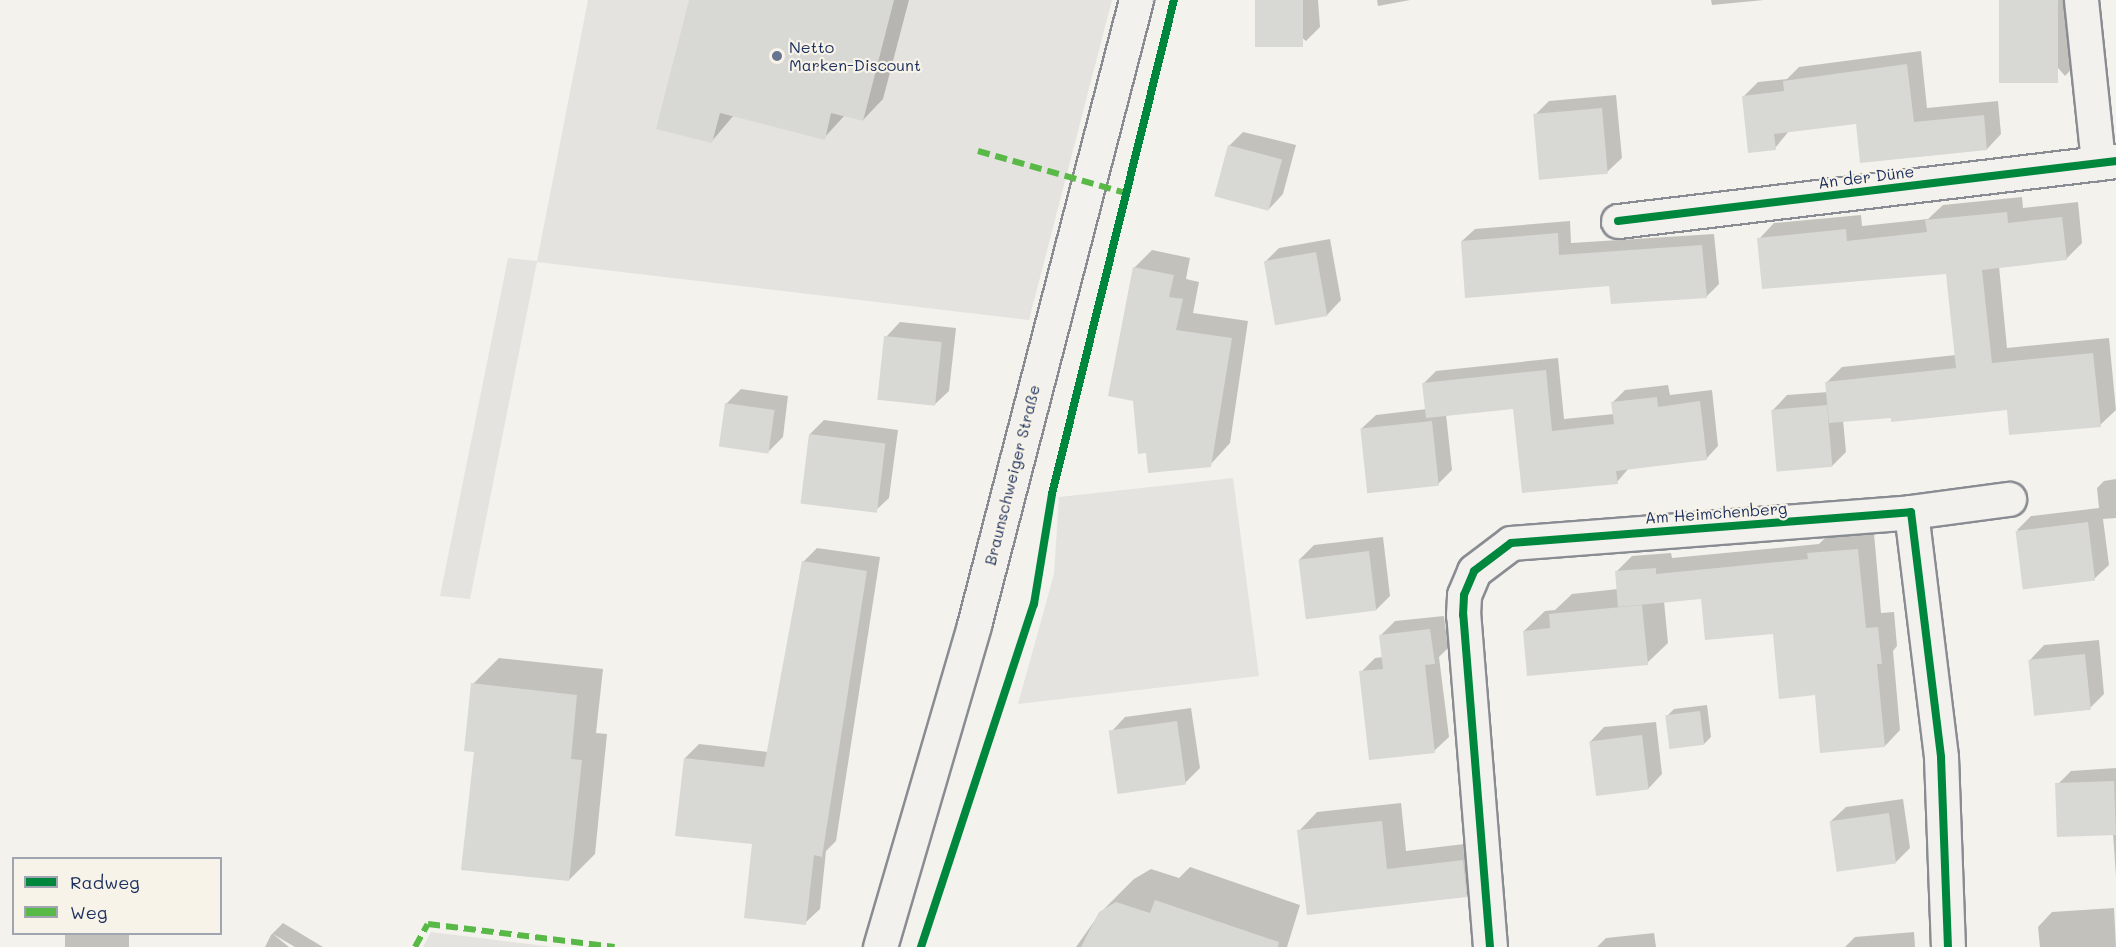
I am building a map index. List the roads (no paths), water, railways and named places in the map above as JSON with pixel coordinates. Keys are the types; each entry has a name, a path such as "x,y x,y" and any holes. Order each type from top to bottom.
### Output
{"street":[{"name":"Braunschweiger Straße","path":"880,947 974,625 1136,0"},
{"path":"2081,0 2107,162"},
{"name":"An der Düne","path":"1618,221 2107,162"},
{"name":"Am Heimchenberg","path":"1490,947 1463,615 1464,595 1474,571 1511,543 1911,512 2009,499"},
{"path":"1911,512 1941,757 1948,947"}],"place":[{"name":"Netto Marken-Discount","path":"777,56"}]}
